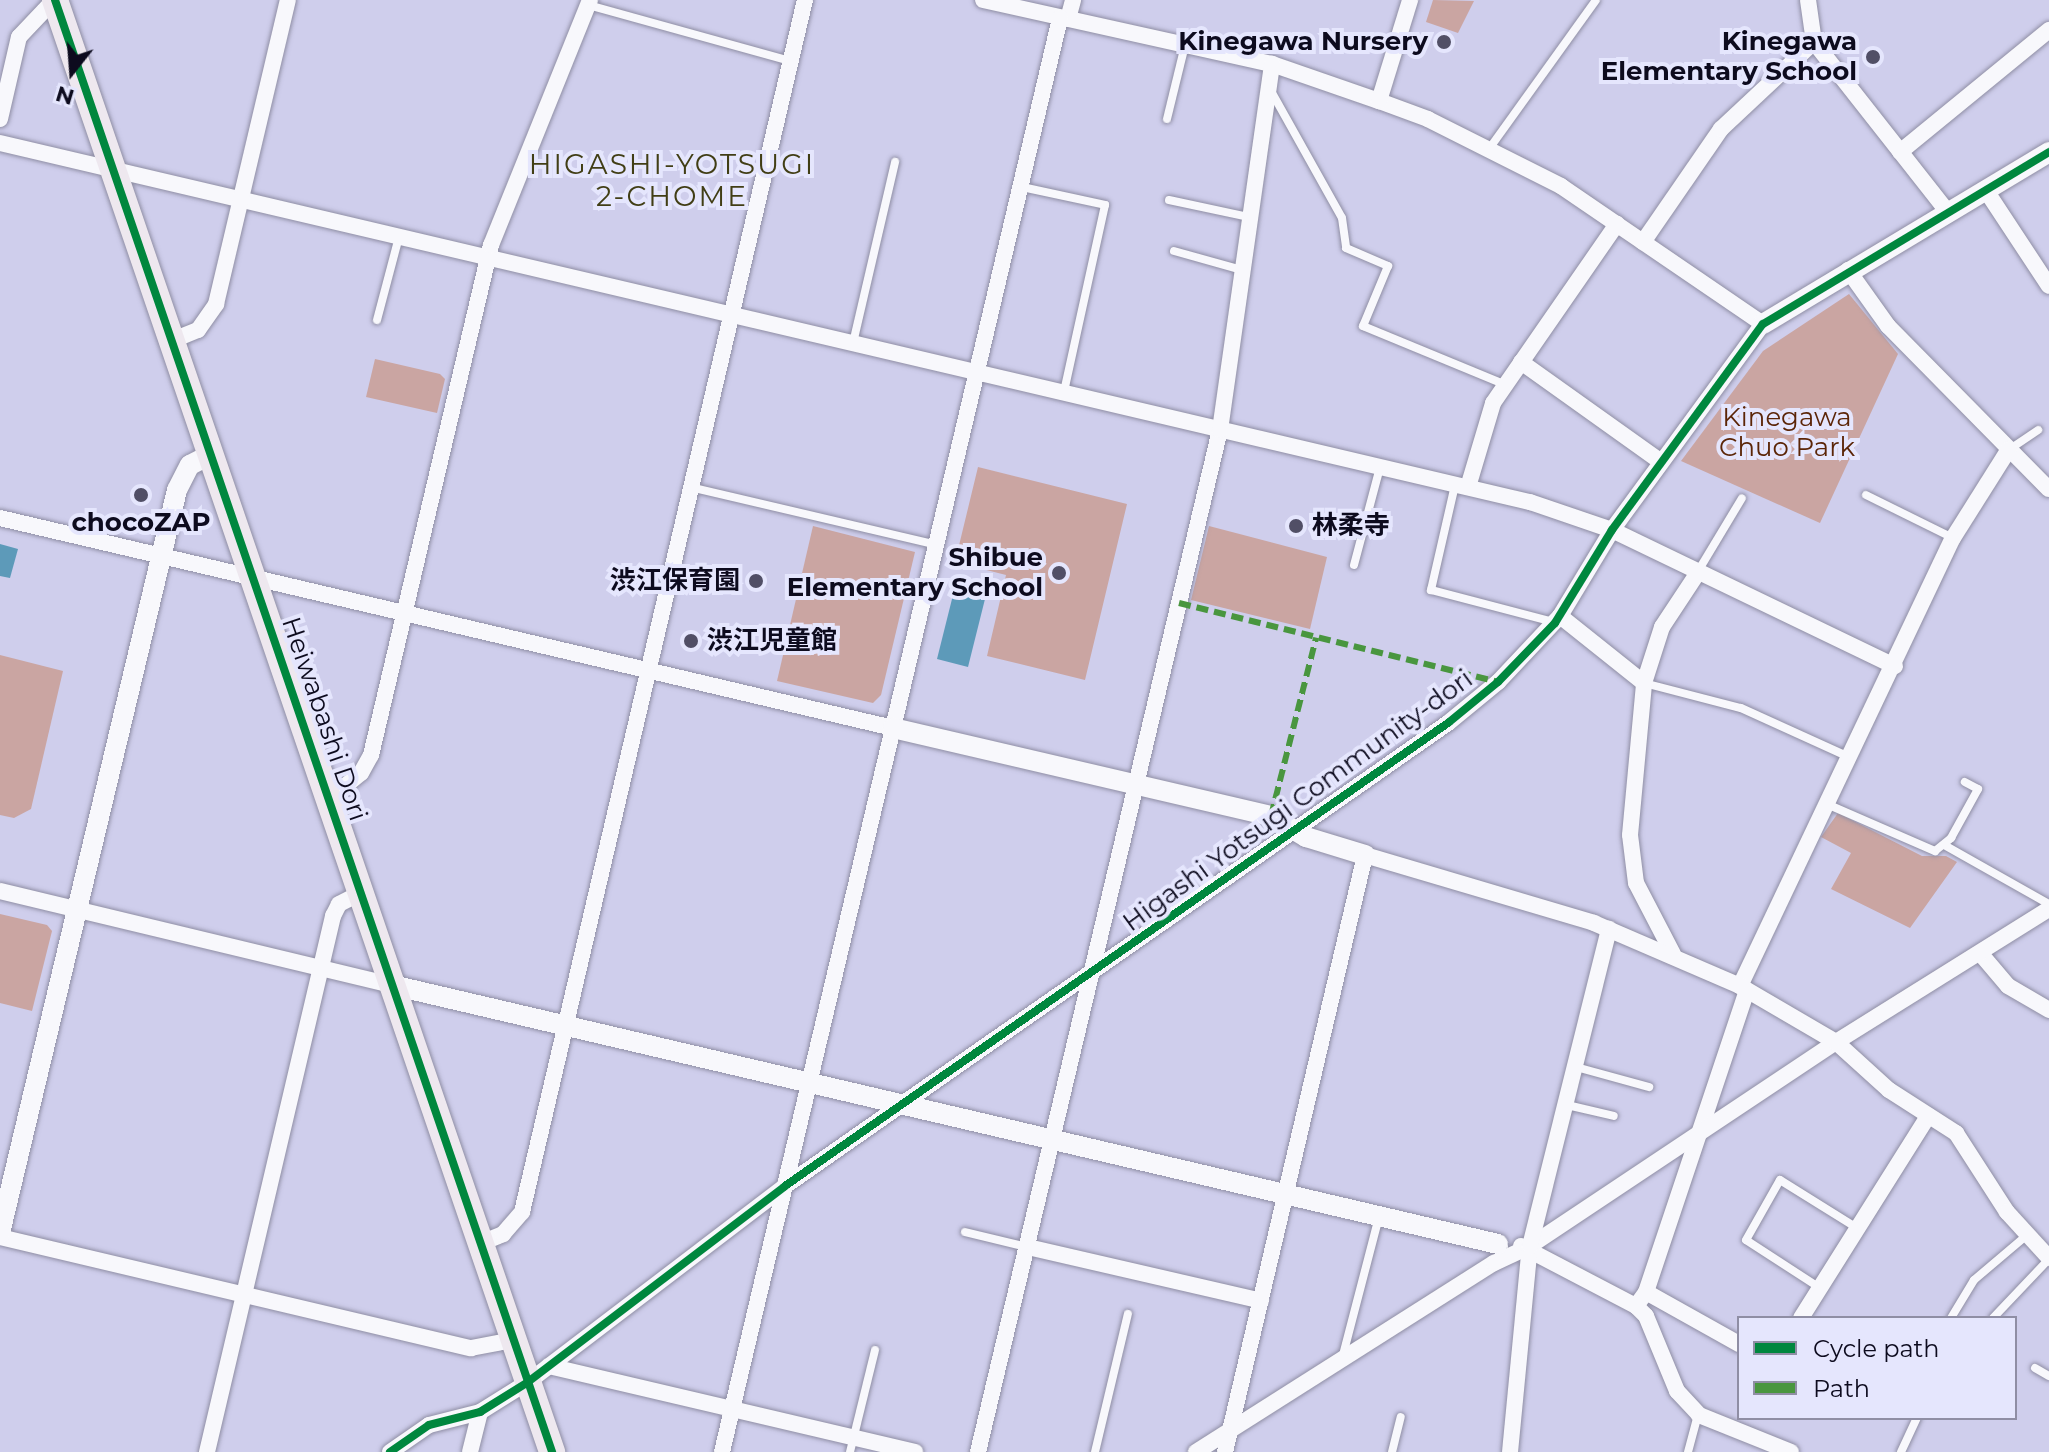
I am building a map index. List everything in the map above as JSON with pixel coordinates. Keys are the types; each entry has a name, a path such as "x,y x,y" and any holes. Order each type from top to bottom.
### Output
{"main road":[{"name":"Heiwabashi Dori","path":"55,0 116,170 513,1340 539,1374 552,1452"}],"street":[{"path":"0,119 19,37 55,0"},
{"path":"173,340 198,330 216,304 288,0"},
{"path":"481,1243 503,1234 522,1212 805,0"},
{"path":"983,0 1272,64 1379,101 1489,149 1561,186 1763,324"},
{"path":"722,1452 977,373 1064,18 1073,0"},
{"path":"1379,101 1410,0"},
{"path":"1808,0 1814,42 1947,211"},
{"path":"329,799 361,773 371,755 487,258 589,2"},
{"path":"1900,152 2049,30"},
{"path":"1643,242 1721,129 1814,42"},
{"path":"978,1452 1220,430 1272,64"},
{"path":"0,143 1461,485 1612,530 1697,574 1895,666"},
{"name":"Higashi Yotsugi Community-dori","path":"390,1452 429,1425 480,1412 539,1374 785,1186 1092,975 1448,723 1498,682 1558,619 1612,530 1763,324 1848,270 2049,152"},
{"path":"1985,189 2049,286"},
{"path":"1461,485 1493,403 1504,384 1617,224"},
{"path":"1848,270 1888,326 2049,489"},
{"path":"1521,362 1661,462"},
{"path":"1785,1451 1699,1415 1677,1391 1641,1299 1744,988 1953,538 2009,449"},
{"path":"212,454 190,465 183,475 159,555 0,1235 471,1348 513,1340"},
{"path":"0,518 1271,816 1294,830 1365,855 1609,929 1673,954 1744,988 1836,1042 1928,1116 1956,1133 2007,1212 2049,1259"},
{"path":"1673,954 1636,883 1630,835 1644,683 1662,627 1697,574"},
{"path":"1558,619 1644,683"},
{"path":"1225,1452 1365,855"},
{"path":"0,891 1498,1244 1530,1246 1737,1343"},
{"path":"207,1452 320,967 339,904 361,893"},
{"path":"1196,1452 1494,1263 1530,1246 1836,1042 1980,953 2049,906"},
{"path":"1510,1452 1530,1246 1609,929"},
{"path":"1980,953 2008,986 2049,1010"},
{"path":"1802,1316 1928,1116"},
{"path":"1028,1247 1261,1301"},
{"path":"539,1374 732,1409 852,1445 915,1452"},
{"path":"470,1452 480,1412"}],"lane":[{"path":"1489,149 1596,0"},
{"path":"589,2 790,61"},
{"path":"1167,119 1185,45"},
{"path":"1268,88 1303,140 1342,218 1346,248 1388,266 1363,326 1504,384"},
{"path":"852,343 895,162"},
{"path":"1022,187 1105,205 1064,393"},
{"path":"1169,200 1249,217"},
{"path":"377,320 399,237"},
{"path":"1174,251 1242,270"},
{"path":"2009,449 2038,430"},
{"path":"1354,565 1380,467"},
{"path":"1461,485 1431,590 1558,619"},
{"path":"689,487 937,545"},
{"path":"1866,495 1953,538"},
{"path":"1697,574 1742,498"},
{"path":"1644,683 1741,708 1852,758"},
{"path":"1829,805 1920,848 1935,851 1946,846 1978,789 1965,782"},
{"path":"1946,846 2049,906"},
{"path":"1576,1067 1649,1087"},
{"path":"1567,1105 1614,1116"},
{"path":"1820,1288 1746,1240 1780,1180 1857,1228"},
{"path":"1342,1360 1379,1215"},
{"path":"965,1232 1028,1247"},
{"path":"1952,1316 1974,1280 2027,1235"},
{"path":"1995,1316 2049,1259"},
{"path":"1095,1452 1128,1314"},
{"path":"852,1445 875,1350"},
{"path":"2035,1368 2049,1376"},
{"path":"1688,1452 1699,1415"},
{"path":"1392,1452 1401,1417"},
{"path":"1901,1452 1916,1420"}],"green space":[{"path":"1433,0 1474,1 1458,33 1426,22"},
{"name":"Kinegawa Chuo Park","path":"1849,294 1898,354 1820,523 1681,461 1763,351"},
{"path":"375,359 440,374 445,379 437,413 366,397"},
{"path":"978,467 1127,504 1085,680 987,656 1006,575 955,562"},
{"path":"813,526 915,552 881,695 873,703 777,681"},
{"path":"1209,526 1327,557 1310,629 1191,600"},
{"path":"0,655 63,671 31,809 14,818 0,815"},
{"path":"1838,813 1922,856 1946,856 1957,862 1910,928 1831,889 1851,853 1821,837"},
{"path":"0,914 47,925 52,931 32,1011 0,1003"}],"water":[{"path":"0,544 18,549 10,578 0,576"},
{"path":"956,583 987,591 968,667 937,659"}],"marked path":[{"path":"1179,603 1498,682"},
{"path":"1271,816 1316,638"}],"cycle path":[{"path":"55,0 552,1452"},
{"path":"390,1452 429,1425 480,1412 528,1382 785,1186 1448,723 1498,682 1555,623 1612,530 1763,324 2049,152"}],"place":[{"name":"Kinegawa Nursery","path":"1444,42"},
{"name":"Kinegawa Elementary School","path":"1873,57"},
{"name":"chocoZAP","path":"141,495"},
{"name":"林柔寺","path":"1296,526"},
{"name":"Shibue Elementary School","path":"1059,573"},
{"name":"渋江保育園","path":"756,581"},
{"name":"渋江児童館","path":"691,641"}],"district":[{"name":"HIGASHI-YOTSUGI 2-CHOME","path":"672,180"}]}
